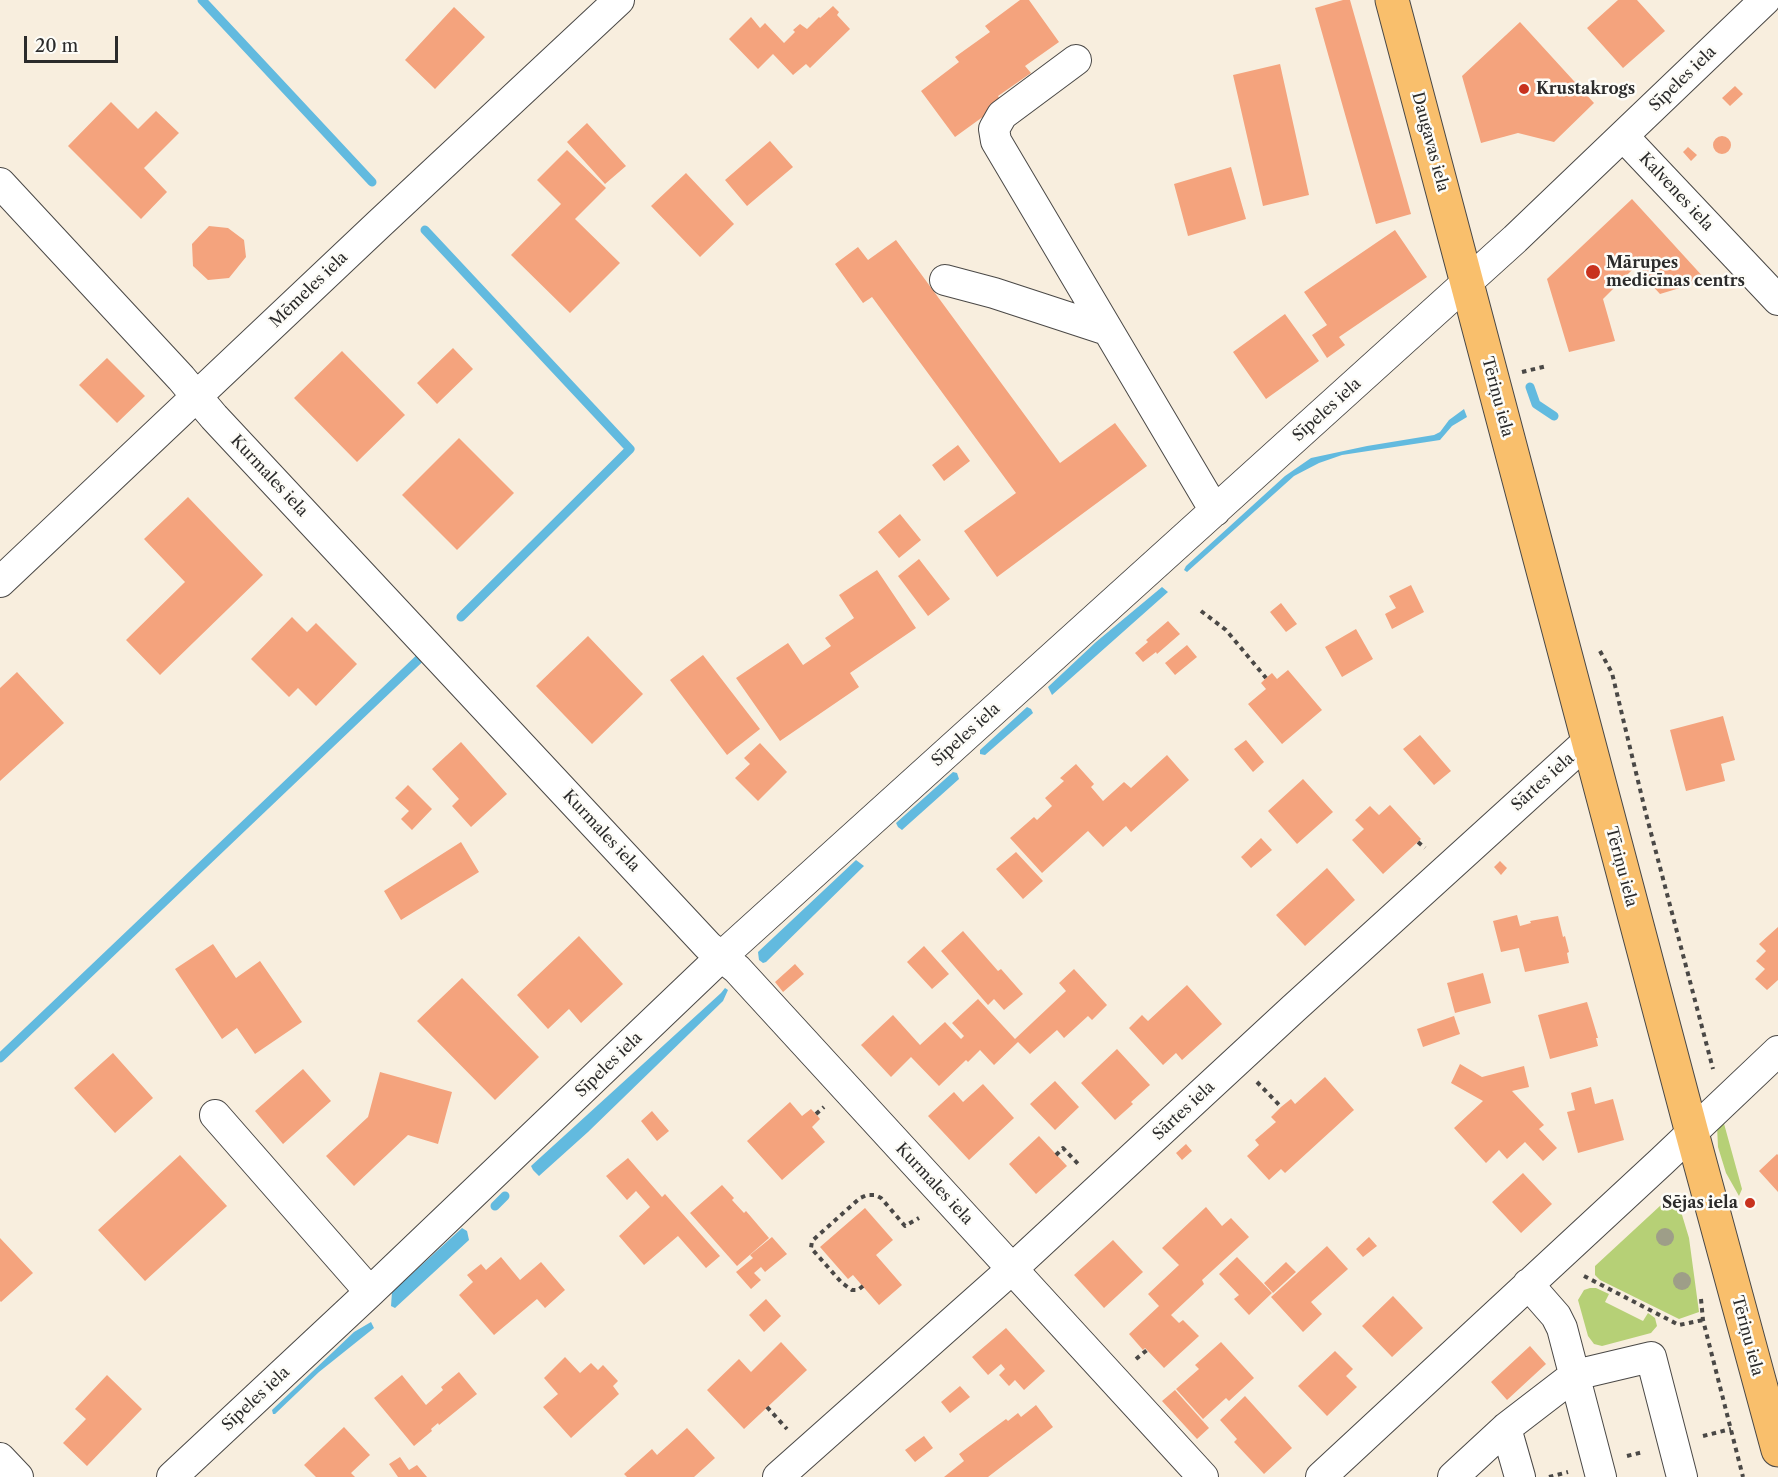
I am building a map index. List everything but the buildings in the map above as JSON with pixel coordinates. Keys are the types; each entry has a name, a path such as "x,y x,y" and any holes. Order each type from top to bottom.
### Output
{"main road":[{"name":"Daugavas iela","path":"1392,0 1467,283"},
{"name":"Tēriņu iela","path":"1467,283 1778,1450"}],"street":[{"name":"Sīpeles iela","path":"172,1477 370,1292 722,956 1467,283 1765,0"},
{"name":"Mēmeles iela","path":"0,582 378,225 600,6"},
{"path":"1076,60 1002,115 994,129 996,141 1215,511"},
{"name":"Kalvenes iela","path":"1623,136 1778,300"},
{"name":"Kurmales iela","path":"0,183 708,946 737,969 1203,1477"},
{"path":"945,280 994,292 1107,330"},
{"name":"Sārtes iela","path":"778,1477 1012,1269 1285,1016 1588,741"},
{"path":"1321,1477 1778,1051"},
{"path":"215,1115 370,1292"},
{"path":"1528,1284 1556,1316 1562,1328 1599,1470"},
{"path":"1453,1477 1506,1428 1575,1375 1651,1357 1682,1477"},
{"path":"1506,1428 1520,1477"},
{"path":"0,1458 18,1477"}],"path":[{"path":"1516,374 1547,366"},
{"path":"1201,611 1226,630 1266,678"},
{"path":"863,1286 858,1290 852,1290 846,1286 811,1248 812,1241 860,1198 867,1196 875,1195 880,1198 905,1226 919,1218"},
{"path":"1581,1274 1678,1325"},
{"path":"1669,1329 1703,1320"},
{"path":"1549,1477 1599,1470 1674,1444 1731,1429"}],"green space":[{"path":"1723,1120 1742,1189 1739,1196 1726,1173 1718,1147 1717,1126"},
{"path":"1668,1203 1679,1205 1689,1238 1699,1312 1679,1319 1600,1280 1595,1275 1595,1266 1661,1205"},
{"path":"1596,1288 1609,1294 1605,1302 1643,1321 1648,1313 1655,1318 1657,1326 1651,1333 1602,1346 1594,1344 1588,1336 1578,1300 1584,1290"}],"water":[{"path":"1464,409 1467,417 1452,426 1440,440 1342,455 1319,463 1294,476 1187,572 1184,570 1285,476 1311,458 1434,435"},
{"path":"1162,587 1168,592 1052,695 1048,687 1096,642"},
{"path":"1027,707 1033,713 985,755 980,754 980,750"},
{"path":"953,772 957,773 959,779 902,830 898,827 896,823"},
{"path":"856,860 864,866 766,962 759,960 758,952"},
{"path":"725,988 728,990 723,1001 588,1132 539,1176 533,1170 531,1166"},
{"path":"462,1228 467,1231 469,1240 395,1308 391,1306 392,1292"},
{"path":"371,1322 374,1328 319,1372 273,1414 272,1410 354,1332"}],"waterway":[{"path":"202,0 372,182"},
{"path":"425,230 630,449 461,617"},
{"path":"1530,387 1536,404 1554,416"},
{"path":"0,1058 419,659"},
{"path":"495,1206 505,1196"}],"place":[{"name":"Krustakrogs","path":"1524,89"},
{"name":"Mārupes medicīnas centrs","path":"1593,272"},
{"name":"Sējas iela","path":"1750,1203"}]}
